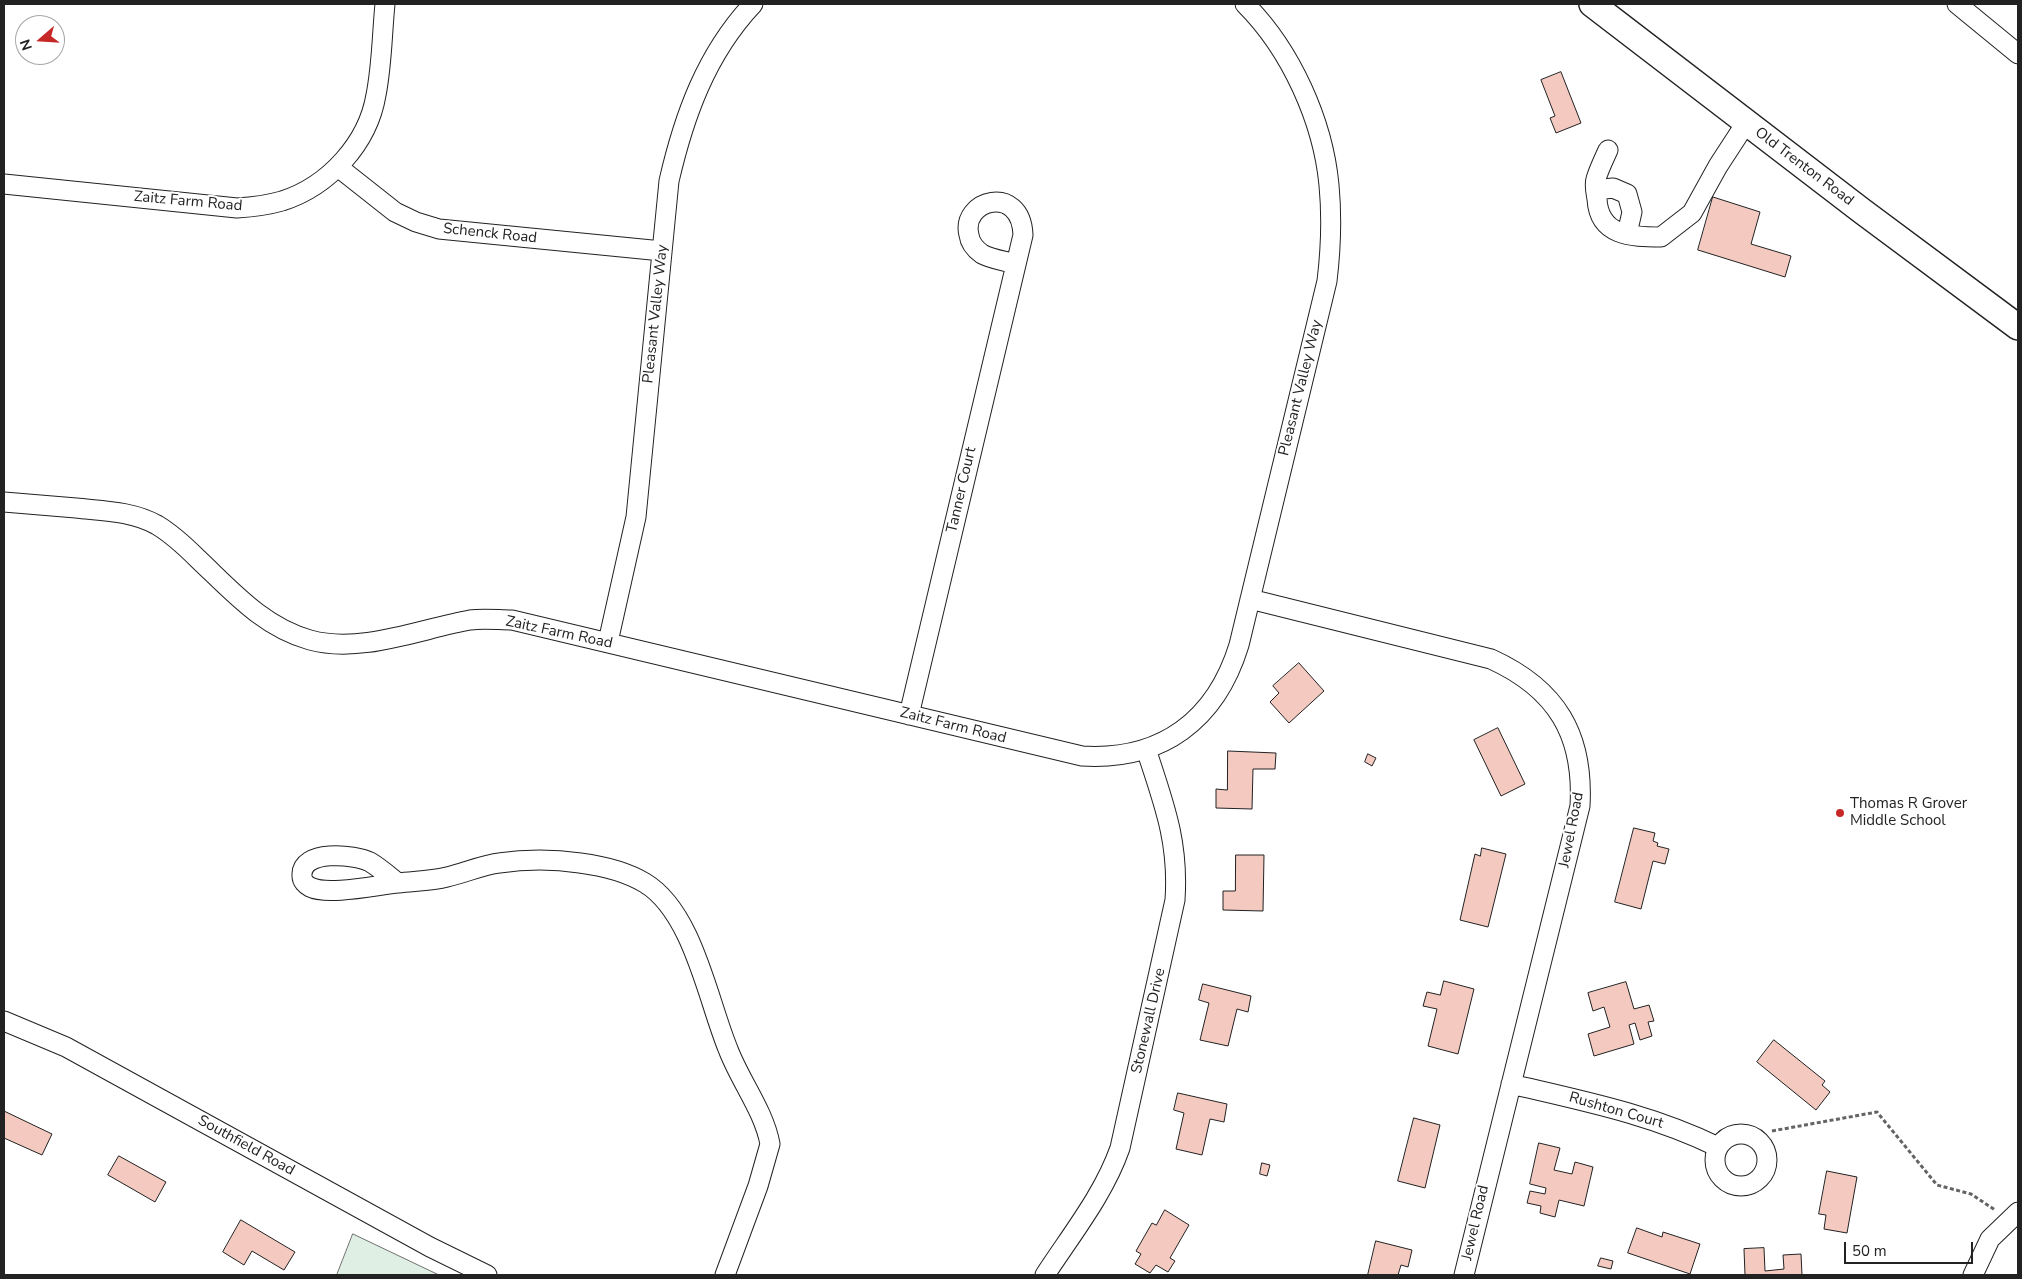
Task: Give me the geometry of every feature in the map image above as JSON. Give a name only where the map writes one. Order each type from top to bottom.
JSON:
[{"type":"main road","name":"Old Trenton Road","points":[[1592,4],[1862,211],[2018,327]]},
{"type":"street","name":"Zaitz Farm Road","points":[[4,184],[237,208],[259,206],[290,198],[303,192],[324,179],[338,166],[353,150],[365,128],[377,94],[385,4]]},
{"type":"street","name":"Pleasant Valley Way","points":[[608,642],[636,517],[669,181],[678,139],[690,104],[709,66],[728,35],[753,4]]},
{"type":"street","name":"Pleasant Valley Way","points":[[1146,749],[1169,739],[1190,725],[1208,707],[1223,687],[1232,667],[1327,281],[1331,246],[1331,218],[1329,183],[1321,143],[1310,110],[1294,74],[1274,39],[1245,4]]},
{"type":"street","points":[[1957,4],[2018,54]]},
{"type":"street","points":[[1608,150],[1595,181],[1597,205],[1603,223],[1616,231],[1638,237],[1661,238],[1692,212],[1746,122]]},
{"type":"street","name":"Schenck Road","points":[[338,166],[395,212],[416,222],[439,229],[662,251]]},
{"type":"street","points":[[1596,190],[1613,188],[1627,194],[1632,212],[1628,234]]},
{"type":"street","name":"Tanner Court","points":[[909,715],[1015,264]]},
{"type":"street","name":"Zaitz Farm Road","points":[[4,502],[114,511],[156,524],[175,537],[247,605],[267,621],[287,632],[311,640],[336,644],[361,644],[473,620],[512,620],[1082,756],[1122,756],[1146,749]]},
{"type":"street","name":"Jewel Road","points":[[1250,599],[1491,659],[1512,669],[1534,684],[1550,700],[1564,720],[1574,741],[1581,783],[1580,806],[1464,1275]]},
{"type":"street","name":"Stonewall Drive","points":[[1045,1275],[1088,1210],[1116,1162],[1175,900],[1177,874],[1175,850],[1170,824],[1146,749]]},
{"type":"street","points":[[398,882],[426,882],[496,863],[527,860],[578,863],[617,870],[647,884],[663,899],[680,921],[697,958],[728,1050],[758,1111],[770,1144],[758,1186],[724,1275]]},
{"type":"street","name":"Southfield Road","points":[[4,1021],[66,1047],[480,1274]]},
{"type":"street","name":"Rushton Court","points":[[1511,1084],[1634,1113],[1697,1136],[1718,1147]]},
{"type":"street","points":[[1973,1275],[1990,1239],[2014,1216]]},
{"type":"path","points":[[1772,1132],[1877,1112],[1937,1185],[1971,1194],[2014,1216]]},
{"type":"green space","points":[[353,1234],[439,1275],[337,1275]]},
{"type":"building","points":[[1561,72],[1581,123],[1556,133],[1550,118],[1555,116],[1541,80]]},
{"type":"building","points":[[1713,197],[1760,212],[1751,244],[1791,256],[1785,277],[1698,250]]},
{"type":"building","points":[[1299,663],[1324,691],[1289,723],[1270,702],[1279,693],[1273,686]]},
{"type":"building","points":[[1498,728],[1525,784],[1501,796],[1474,740]]},
{"type":"building","points":[[1228,751],[1276,753],[1275,769],[1253,769],[1252,809],[1216,808],[1216,789],[1227,790]]},
{"type":"building","points":[[1368,754],[1376,758],[1372,766],[1365,762]]},
{"type":"building","points":[[1634,828],[1655,833],[1653,841],[1658,843],[1657,846],[1669,849],[1665,864],[1653,861],[1641,909],[1615,902]]},
{"type":"building","points":[[1482,848],[1506,854],[1488,927],[1460,920],[1475,854],[1480,856]]},
{"type":"building","points":[[1236,855],[1264,855],[1263,911],[1223,910],[1223,891],[1235,891]]},
{"type":"building","points":[[1444,981],[1474,989],[1458,1054],[1428,1046],[1437,1009],[1423,1006],[1427,992],[1440,995]]},
{"type":"building","points":[[1626,982],[1634,1009],[1649,1005],[1654,1021],[1648,1022],[1652,1036],[1640,1040],[1635,1023],[1629,1025],[1634,1044],[1594,1056],[1588,1034],[1610,1027],[1604,1007],[1593,1011],[1588,993]]},
{"type":"building","points":[[1203,984],[1251,996],[1248,1012],[1237,1009],[1228,1046],[1200,1040],[1209,1003],[1199,1000]]},
{"type":"building","points":[[1774,1040],[1825,1081],[1822,1085],[1830,1092],[1816,1110],[1757,1062]]},
{"type":"building","points":[[1178,1093],[1227,1104],[1224,1122],[1210,1119],[1202,1155],[1176,1149],[1184,1113],[1174,1110]]},
{"type":"building","points":[[4,1111],[52,1134],[42,1155],[4,1138]]},
{"type":"building","points":[[1414,1118],[1440,1125],[1425,1188],[1398,1181]]},
{"type":"building","points":[[1539,1143],[1560,1148],[1554,1170],[1572,1174],[1575,1162],[1593,1167],[1584,1206],[1559,1200],[1555,1217],[1540,1213],[1541,1206],[1527,1203],[1530,1191],[1545,1194],[1546,1188],[1530,1184]]},
{"type":"building","points":[[119,1156],[166,1182],[155,1202],[108,1175]]},
{"type":"building","points":[[1262,1163],[1270,1165],[1267,1176],[1260,1174]]},
{"type":"building","points":[[1827,1171],[1857,1177],[1847,1233],[1824,1229],[1826,1215],[1819,1214]]},
{"type":"building","points":[[1165,1210],[1189,1225],[1170,1258],[1175,1261],[1168,1272],[1156,1265],[1150,1273],[1135,1264],[1141,1254],[1136,1251],[1152,1223],[1156,1225]]},
{"type":"building","points":[[241,1220],[295,1252],[284,1270],[252,1251],[244,1265],[223,1252]]},
{"type":"building","points":[[1637,1228],[1662,1237],[1663,1232],[1700,1244],[1690,1274],[1628,1253]]},
{"type":"building","points":[[1376,1241],[1412,1250],[1408,1267],[1401,1265],[1398,1275],[1368,1275]]},
{"type":"building","points":[[1764,1248],[1765,1271],[1784,1269],[1783,1255],[1801,1254],[1802,1275],[1745,1275],[1744,1249]]},
{"type":"building","points":[[1601,1258],[1613,1261],[1611,1269],[1598,1266]]},
{"type":"place","name":"Thomas R Grover Middle School","points":[[1840,813]]}]
